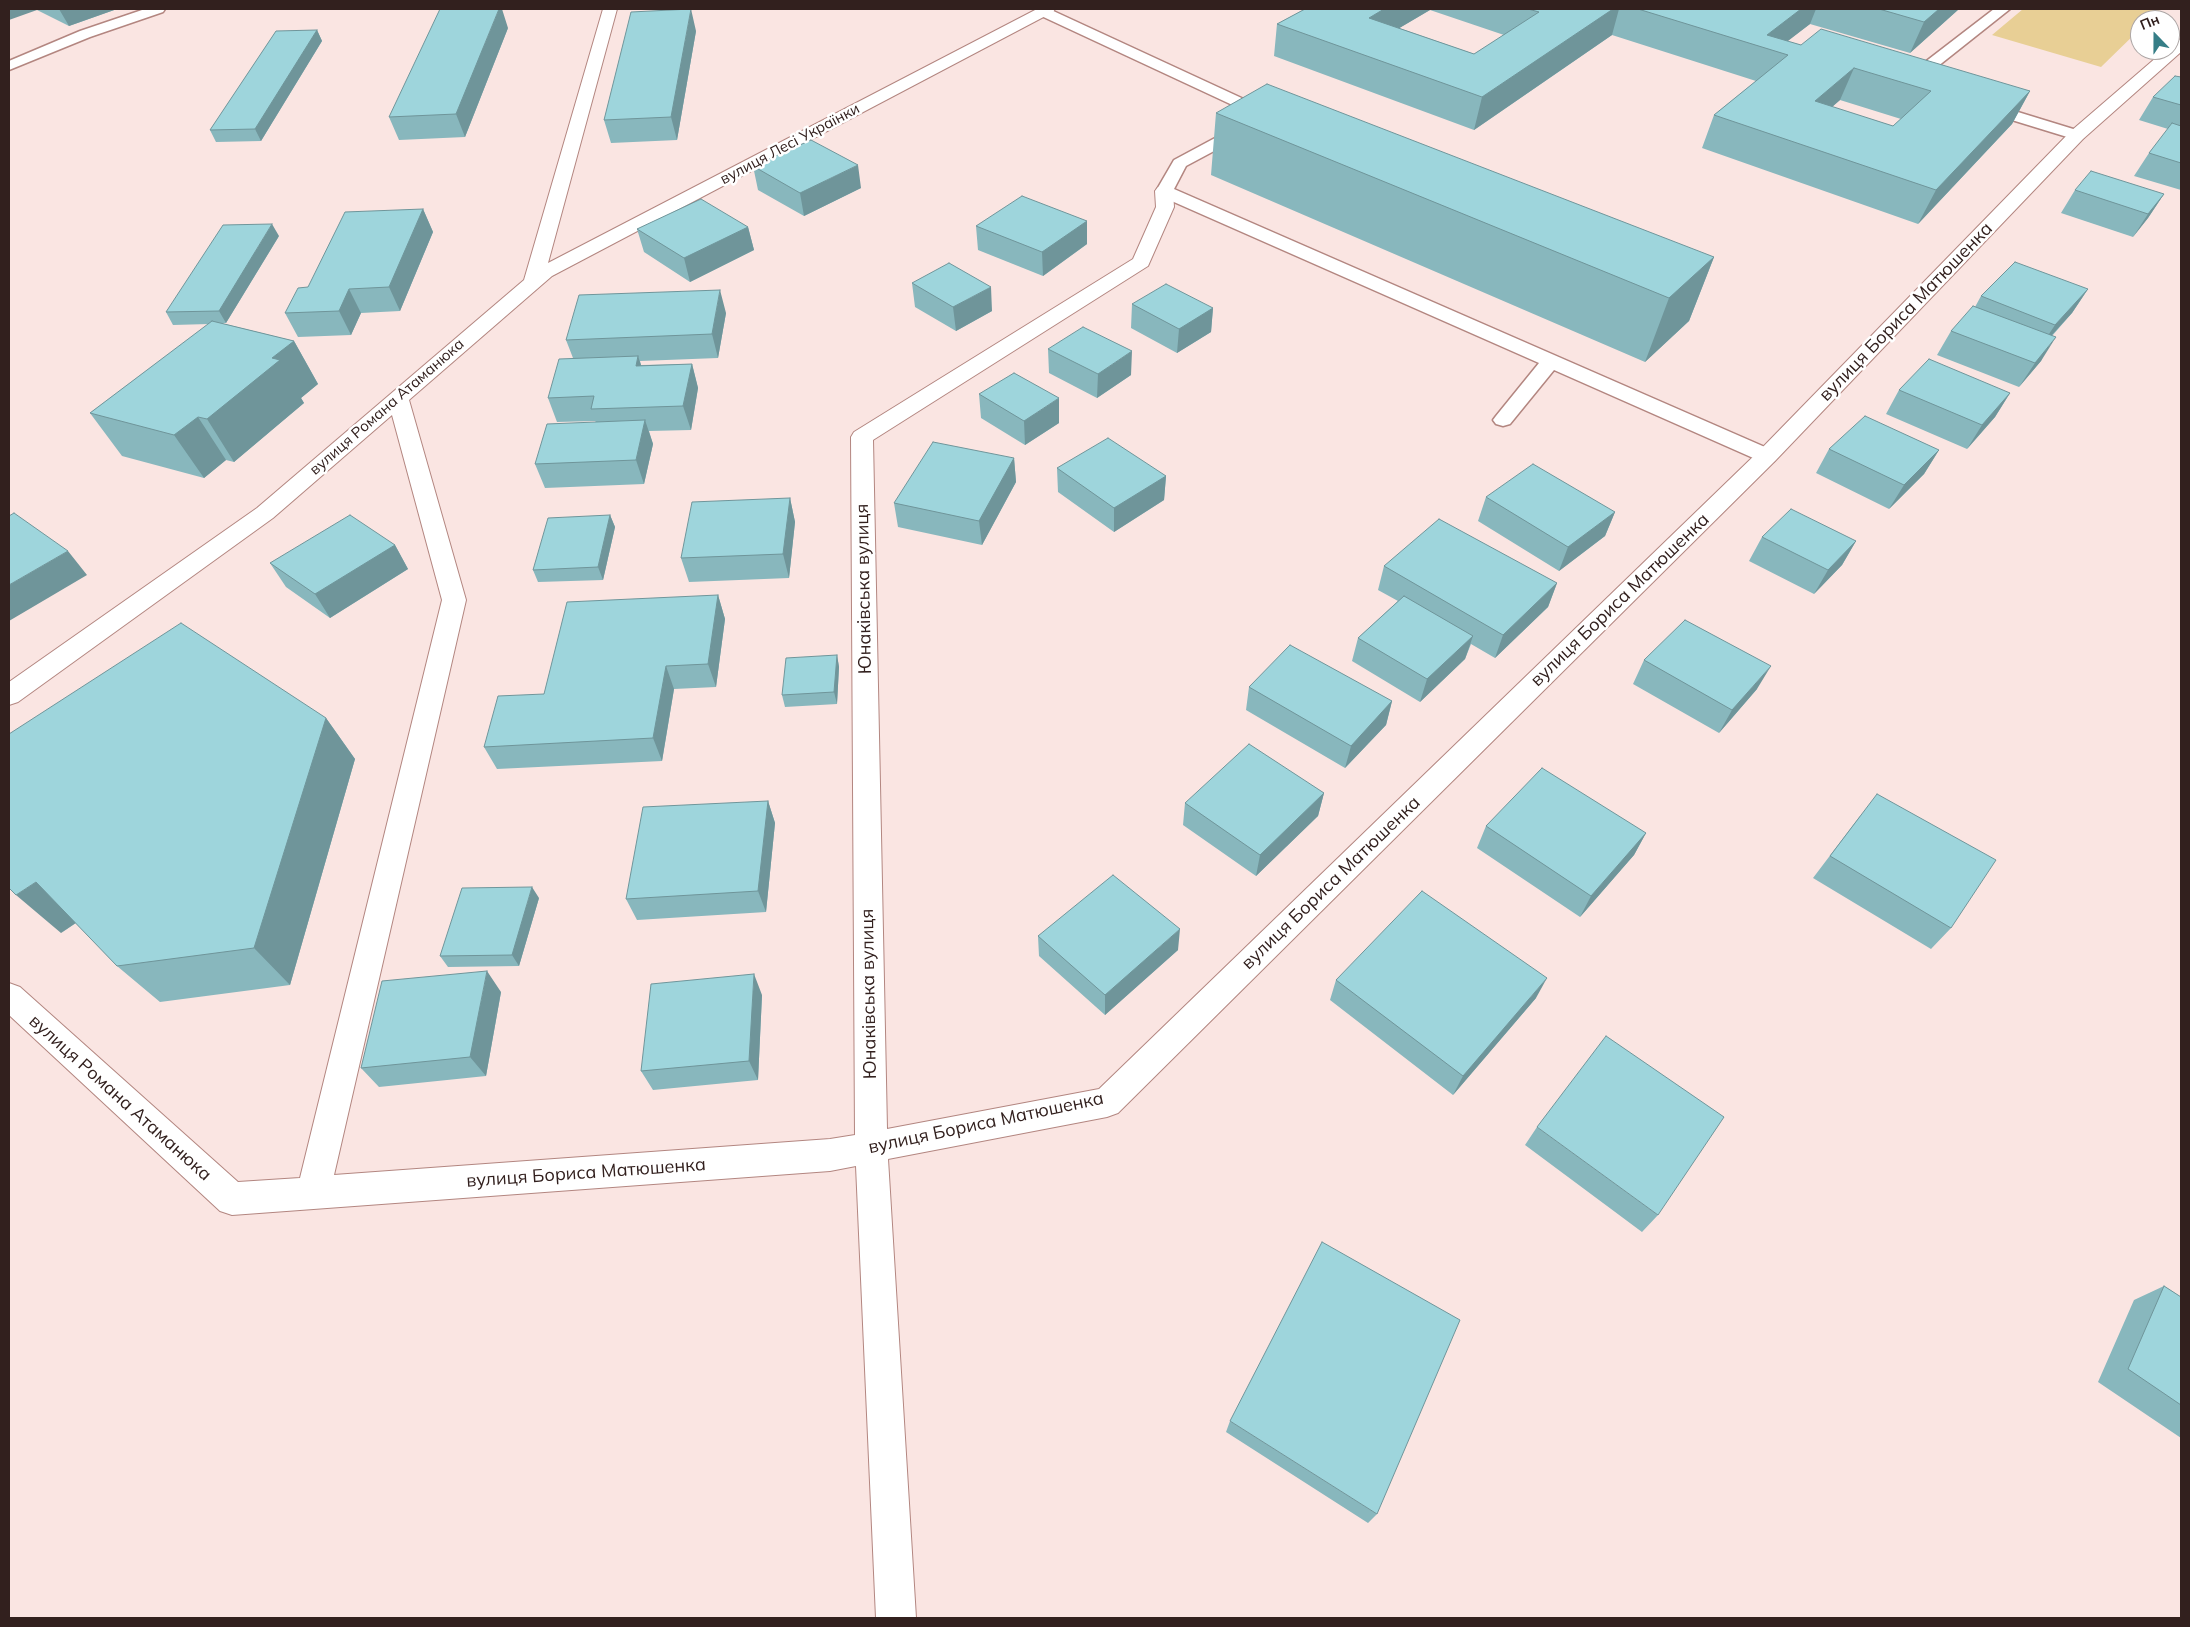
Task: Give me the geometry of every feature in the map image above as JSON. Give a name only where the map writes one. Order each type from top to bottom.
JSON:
[{"type":"street","points":[[533,282],[610,9]]},
{"type":"street","name":"вулиця Лесі Українки","points":[[533,282],[545,272],[1045,10]]},
{"type":"street","name":"вулиця Бориса Матюшенка","points":[[232,1199],[830,1155],[1107,1102],[1767,456],[2077,135],[2181,44]]},
{"type":"street","name":"Юнаківська вулиця","points":[[871,1146],[862,436],[1141,262],[1165,207],[1164,191]]},
{"type":"street","name":"вулиця Романа Атаманюка","points":[[9,695],[265,513],[533,282]]},
{"type":"street","points":[[313,1193],[454,600],[398,398]]},
{"type":"street","name":"вулиця Романа Атаманюка","points":[[9,996],[232,1199]]},
{"type":"street","points":[[871,1146],[896,1618]]},
{"type":"lane","points":[[9,66],[85,34],[158,9]]},
{"type":"lane","points":[[1927,88],[1908,82],[2003,9]]},
{"type":"lane","points":[[1045,10],[1268,116],[1180,163],[1164,191],[1767,456]]},
{"type":"lane","points":[[1964,100],[2077,135]]},
{"type":"lane","points":[[1503,420],[1551,361]]},
{"type":"shaded area","points":[[2023,9],[2161,9],[2130,10],[2130,39],[2101,67],[1992,35]]},
{"type":"building","points":[[440,9],[499,9],[456,114],[389,117]]},
{"type":"building","points":[[691,9],[671,117],[604,120],[631,12]]},
{"type":"building","points":[[1305,9],[1384,9],[1369,18],[1474,54],[1539,12],[1528,9],[1613,9],[1482,97],[1277,24]]},
{"type":"building","points":[[1638,9],[1801,9],[1767,35],[1801,45],[1821,29],[2030,91],[1936,190],[1714,115],[1788,55]],"holes":[[[1854,68],[1931,91],[1893,126],[1815,101]]]},
{"type":"building","points":[[1879,9],[1939,9],[1924,22]]},
{"type":"building","points":[[317,30],[255,129],[210,130],[276,31]]},
{"type":"building","points":[[2175,76],[2181,77],[2181,105],[2153,97]]},
{"type":"building","points":[[1267,84],[1714,257],[1669,298],[1216,113]]},
{"type":"building","points":[[2172,123],[2181,126],[2181,163],[2149,153]]},
{"type":"building","points":[[811,140],[858,165],[800,193],[753,166]]},
{"type":"building","points":[[2091,171],[2164,194],[2148,214],[2075,190]]},
{"type":"building","points":[[1022,196],[1087,221],[1042,252],[976,226]]},
{"type":"building","points":[[701,199],[748,227],[684,258],[637,229]]},
{"type":"building","points":[[423,209],[389,287],[349,289],[339,311],[285,313],[298,288],[308,287],[345,212]]},
{"type":"building","points":[[272,224],[219,311],[166,312],[223,225]]},
{"type":"building","points":[[2015,262],[2088,289],[2055,325],[1981,296]]},
{"type":"building","points":[[949,263],[991,287],[953,307],[912,283]]},
{"type":"building","points":[[1166,284],[1213,308],[1179,329],[1132,304]]},
{"type":"building","points":[[720,290],[712,334],[566,340],[579,295]]},
{"type":"building","points":[[1973,306],[2056,337],[2035,363],[1951,331]]},
{"type":"building","points":[[212,321],[294,341],[272,358],[280,360],[207,419],[198,417],[174,435],[90,413]]},
{"type":"building","points":[[1083,327],[1132,351],[1098,374],[1048,349]]},
{"type":"building","points":[[638,356],[636,366],[692,364],[683,406],[591,409],[594,396],[548,398],[559,359]]},
{"type":"building","points":[[1929,359],[2010,393],[1982,425],[1899,390]]},
{"type":"building","points":[[1014,373],[1059,398],[1024,421],[979,394]]},
{"type":"building","points":[[1865,416],[1939,450],[1904,485],[1829,449]]},
{"type":"building","points":[[645,420],[636,460],[535,464],[547,424]]},
{"type":"building","points":[[1108,438],[1166,476],[1114,508],[1057,468]]},
{"type":"building","points":[[933,442],[1014,458],[979,521],[894,503]]},
{"type":"building","points":[[1533,464],[1615,512],[1568,547],[1486,497]]},
{"type":"building","points":[[790,498],[783,554],[681,558],[692,502]]},
{"type":"building","points":[[1791,509],[1856,541],[1828,570],[1762,537]]},
{"type":"building","points":[[14,513],[68,551],[9,585],[9,516]]},
{"type":"building","points":[[350,515],[395,545],[315,594],[270,563]]},
{"type":"building","points":[[610,515],[598,567],[533,570],[548,518]]},
{"type":"building","points":[[1439,519],[1557,583],[1503,635],[1384,566]]},
{"type":"building","points":[[718,595],[708,664],[666,666],[653,738],[484,747],[498,696],[544,694],[567,602]]},
{"type":"building","points":[[1404,596],[1473,636],[1427,679],[1358,638]]},
{"type":"building","points":[[1685,620],[1771,666],[1732,710],[1644,660]]},
{"type":"building","points":[[181,623],[326,718],[254,948],[117,966],[36,882],[16,895],[9,888],[9,734]]},
{"type":"building","points":[[1290,645],[1392,701],[1351,746],[1249,687]]},
{"type":"building","points":[[837,655],[834,692],[782,695],[786,658]]},
{"type":"building","points":[[1249,744],[1324,793],[1260,855],[1185,803]]},
{"type":"building","points":[[1542,768],[1646,833],[1591,896],[1486,826]]},
{"type":"building","points":[[1877,794],[1996,860],[1951,928],[1830,856]]},
{"type":"building","points":[[768,801],[758,891],[626,899],[643,807]]},
{"type":"building","points":[[1113,875],[1180,929],[1105,995],[1038,936]]},
{"type":"building","points":[[532,887],[512,955],[440,956],[462,888]]},
{"type":"building","points":[[1422,891],[1547,978],[1463,1076],[1336,980]]},
{"type":"building","points":[[487,971],[470,1057],[361,1068],[382,981]]},
{"type":"building","points":[[754,974],[749,1061],[641,1071],[651,984]]},
{"type":"building","points":[[1606,1036],[1724,1117],[1658,1215],[1537,1127]]},
{"type":"building","points":[[1322,1242],[1460,1320],[1377,1514],[1230,1421]]},
{"type":"building","points":[[2164,1286],[2181,1297],[2181,1405],[2128,1369]]}]
